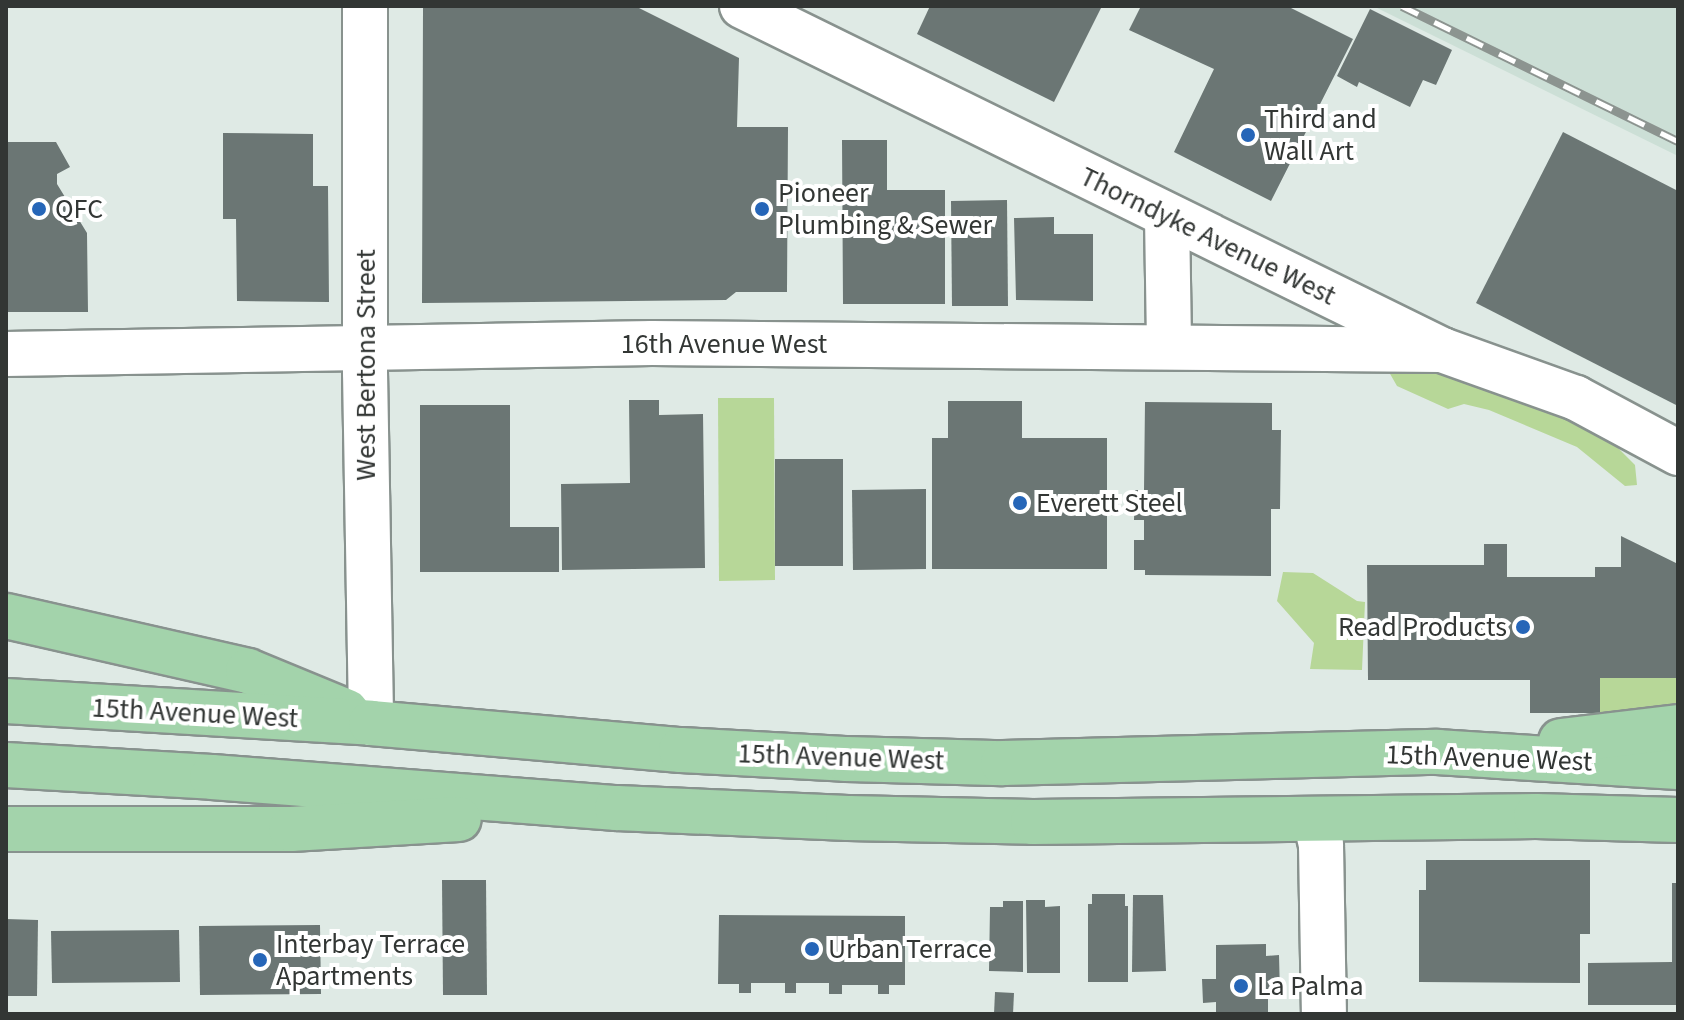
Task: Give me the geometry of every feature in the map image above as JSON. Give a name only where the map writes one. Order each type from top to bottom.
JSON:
[{"type":"main road","points":[[6,616],[248,671],[371,723]]},
{"type":"main road","name":"15th Avenue West","points":[[6,701],[371,723],[681,750],[845,759],[1003,763],[1483,753],[1678,767]]},
{"type":"main road","points":[[1483,753],[1678,727]]},
{"type":"main road","name":"15th Avenue West","points":[[6,765],[617,808],[1017,822],[1678,820]]},
{"type":"main road","points":[[6,829],[291,829],[617,808]]},
{"type":"main road","points":[[1608,819],[1678,826]]},
{"type":"street","name":"West Bertona Street","points":[[365,6],[365,348],[371,723]]},
{"type":"street","name":"Thorndyke Avenue West","points":[[742,6],[1442,350],[1576,398],[1678,453]]},
{"type":"street","points":[[1167,216],[1169,346]]},
{"type":"street","name":"16th Avenue West","points":[[6,354],[652,343],[1442,350]]},
{"type":"street","points":[[1315,819],[1321,845],[1324,1014]]},
{"type":"shaded area","points":[[1373,6],[1678,6],[1678,156]]},
{"type":"green space","points":[[1399,361],[1438,362],[1603,433],[1635,465],[1637,485],[1625,486],[1577,447],[1489,410],[1464,404],[1448,409],[1397,386],[1389,372]]},
{"type":"green space","points":[[718,398],[774,398],[775,580],[719,581]]},
{"type":"green space","points":[[1283,572],[1313,573],[1357,601],[1365,602],[1362,670],[1310,669],[1314,643],[1277,601]]},
{"type":"green space","points":[[1600,678],[1678,678],[1678,703],[1600,713]]},
{"type":"building","points":[[423,6],[635,6],[739,58],[737,127],[788,127],[787,292],[736,292],[726,300],[422,303]]},
{"type":"building","points":[[930,6],[1102,6],[1054,102],[917,34]]},
{"type":"building","points":[[1141,6],[1287,6],[1353,39],[1271,201],[1174,152],[1214,69],[1129,30]]},
{"type":"building","points":[[1370,9],[1452,50],[1436,85],[1423,80],[1410,107],[1359,82],[1357,87],[1337,76]]},
{"type":"building","points":[[1563,132],[1678,191],[1678,406],[1476,303]]},
{"type":"building","points":[[223,133],[313,134],[313,186],[328,186],[329,302],[237,301],[236,219],[223,219]]},
{"type":"building","points":[[842,140],[887,140],[887,190],[945,190],[945,304],[843,304]]},
{"type":"building","name":"QFC","points":[[6,142],[56,142],[70,167],[57,174],[57,184],[87,233],[88,312],[6,312]]},
{"type":"building","points":[[1007,200],[1008,306],[952,306],[951,201]]},
{"type":"building","points":[[1054,217],[1054,234],[1093,234],[1093,301],[1016,300],[1014,218]]},
{"type":"building","points":[[629,400],[659,400],[659,415],[703,414],[705,568],[562,570],[561,484],[630,483]]},
{"type":"building","name":"Everett Steel","points":[[948,401],[1022,401],[1022,438],[1107,438],[1107,569],[932,569],[932,438],[948,438]]},
{"type":"building","points":[[1145,402],[1272,403],[1272,430],[1281,430],[1280,509],[1271,509],[1271,576],[1145,575],[1145,570],[1134,570],[1134,540],[1144,540],[1144,520],[1134,520],[1135,490],[1144,490]]},
{"type":"building","points":[[420,405],[510,405],[510,527],[559,527],[559,572],[420,572]]},
{"type":"building","points":[[775,459],[843,459],[843,566],[775,566]]},
{"type":"building","points":[[926,489],[926,569],[853,570],[852,490]]},
{"type":"building","name":"Read Products","points":[[1621,536],[1678,564],[1678,678],[1600,678],[1600,713],[1530,713],[1530,680],[1368,680],[1367,565],[1484,565],[1484,544],[1507,544],[1507,577],[1595,577],[1595,567],[1621,567]]},
{"type":"building","points":[[1426,860],[1590,860],[1590,934],[1580,934],[1580,983],[1419,982],[1419,890],[1426,890]]},
{"type":"building","points":[[442,880],[486,880],[487,995],[443,995]]},
{"type":"building","points":[[1672,883],[1678,883],[1678,1005],[1588,1005],[1588,963],[1672,962]]},
{"type":"building","points":[[1092,894],[1125,894],[1125,906],[1128,906],[1128,982],[1088,982],[1088,904],[1092,904]]},
{"type":"building","points":[[1133,895],[1163,895],[1166,971],[1132,972]]},
{"type":"building","points":[[1026,900],[1045,900],[1045,907],[1060,906],[1060,973],[1027,973]]},
{"type":"building","points":[[1003,901],[1023,901],[1023,972],[989,971],[990,907],[1003,907]]},
{"type":"building","name":"Urban Terrace","points":[[719,915],[905,916],[905,985],[889,985],[889,994],[878,994],[878,985],[842,985],[842,994],[829,994],[829,983],[796,983],[796,993],[785,993],[785,983],[751,983],[751,993],[739,993],[739,984],[718,984]]},
{"type":"building","points":[[6,919],[38,920],[37,996],[6,996]]},
{"type":"building","name":"Interbay Terrace Apartments","points":[[320,925],[321,994],[200,995],[199,926]]},
{"type":"building","points":[[179,930],[180,982],[52,983],[51,931]]},
{"type":"building","name":"La Palma","points":[[1266,944],[1266,956],[1279,955],[1280,994],[1268,994],[1268,1014],[1216,1014],[1216,1002],[1203,1003],[1202,979],[1216,979],[1216,945]]},
{"type":"building","points":[[995,992],[1014,993],[1013,1014],[994,1014]]},
{"type":"railway","points":[[1402,6],[1678,141]]},
{"type":"place","name":"Third and Wall Art","points":[[1248,135]]},
{"type":"place","name":"QFC","points":[[39,209]]},
{"type":"place","name":"Pioneer Plumbing & Sewer","points":[[762,209]]},
{"type":"place","name":"Everett Steel","points":[[1020,503]]},
{"type":"place","name":"Read Products","points":[[1523,627]]},
{"type":"place","name":"Urban Terrace","points":[[812,949]]},
{"type":"place","name":"Interbay Terrace Apartments","points":[[260,960]]},
{"type":"place","name":"La Palma","points":[[1241,986]]}]
